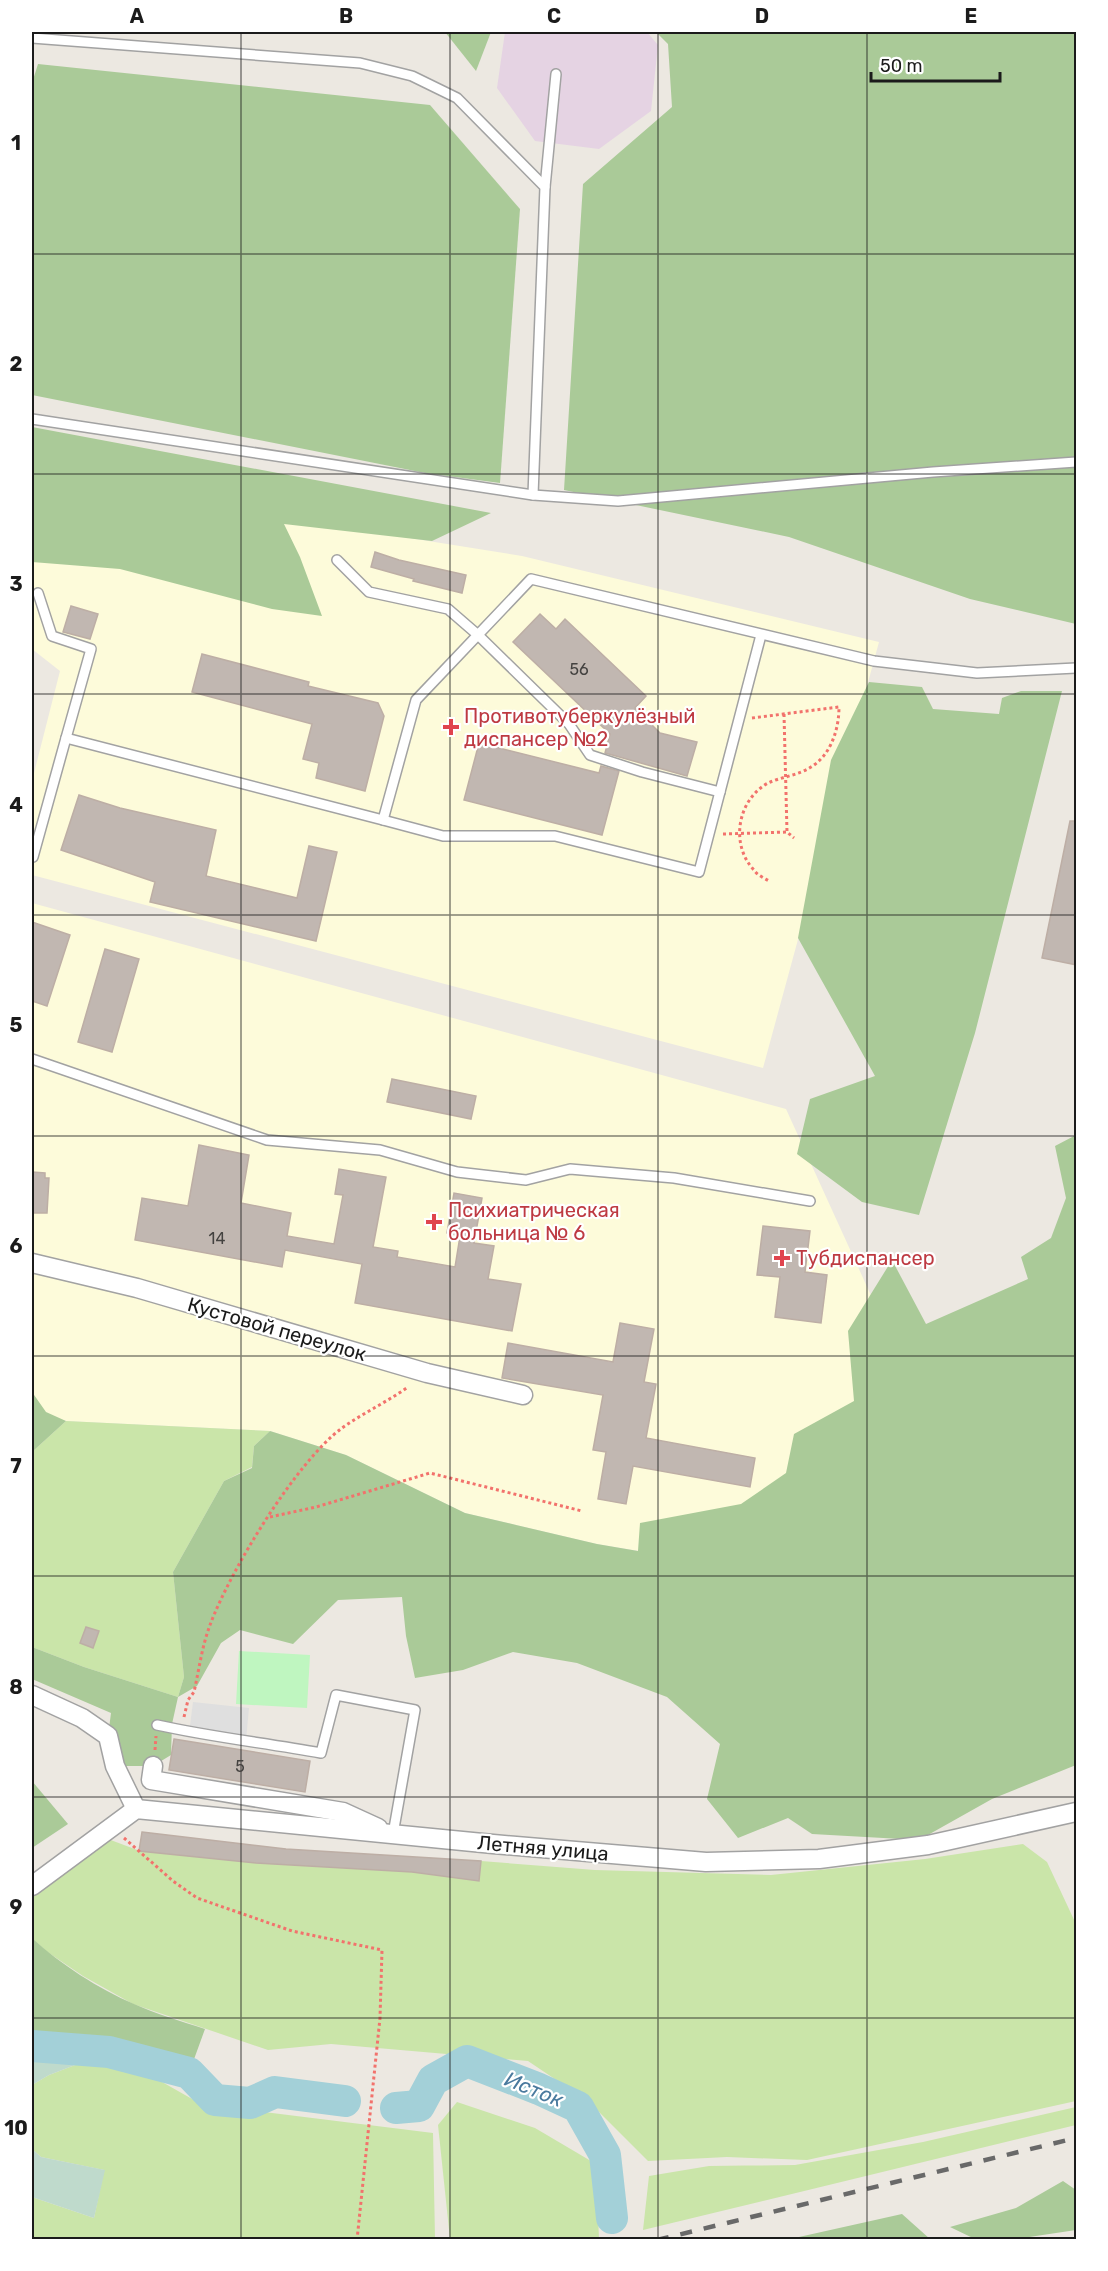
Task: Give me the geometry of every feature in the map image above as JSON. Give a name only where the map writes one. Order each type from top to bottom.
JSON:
[{"type":"street","name":"Кустовой переулок","points":[[32,1263],[137,1288],[427,1373],[523,1395]]},
{"type":"street","points":[[32,1695],[82,1718],[108,1736],[115,1766],[135,1809],[32,1886]]},
{"type":"street","points":[[153,1766],[151,1780],[343,1812],[393,1834]]},
{"type":"street","name":"Летняя улица","points":[[135,1809],[706,1862],[819,1859],[928,1845],[1077,1812]]},
{"type":"lane","points":[[32,38],[360,63],[412,76],[457,98],[545,187]]},
{"type":"lane","points":[[533,495],[545,187],[556,74]]},
{"type":"lane","points":[[32,418],[533,495],[618,501],[933,472],[1077,462]]},
{"type":"lane","points":[[337,560],[369,592],[448,609],[478,635],[569,724],[590,755],[642,772],[720,792]]},
{"type":"lane","points":[[383,820],[416,700],[531,579],[874,661],[977,673],[1077,668]]},
{"type":"lane","points":[[33,857],[91,649],[52,636],[38,593]]},
{"type":"lane","points":[[66,738],[443,836],[555,836],[699,872],[761,634]]},
{"type":"lane","points":[[32,1059],[267,1140],[380,1150],[457,1172],[526,1180],[570,1169],[674,1178],[810,1201]]},
{"type":"lane","points":[[157,1725],[321,1753],[336,1695],[415,1710],[393,1834]]},
{"type":"path","points":[[739,720],[838,707],[836,731],[828,750],[811,767],[767,784],[751,799],[741,819],[739,834],[745,858],[754,872],[769,881]]},
{"type":"path","points":[[784,714],[787,832]]},
{"type":"path","points":[[708,835],[787,832],[794,838]]},
{"type":"path","points":[[181,1730],[188,1700],[194,1692],[210,1625],[235,1572],[268,1517],[307,1462],[342,1428],[390,1401],[427,1373]]},
{"type":"path","points":[[268,1517],[316,1507],[430,1473],[582,1511]]},
{"type":"path","points":[[153,1766],[157,1725]]},
{"type":"path","points":[[111,1827],[173,1881],[197,1898],[292,1931],[382,1950],[380,2019],[357,2240]]},
{"type":"shaded area","points":[[505,32],[647,32],[658,45],[651,111],[599,149],[535,141],[497,88]]},
{"type":"shaded area","name":"Противотуберкулёзный диспансер №2","points":[[32,478],[522,556],[879,642],[763,1068],[32,875],[32,781],[60,671],[32,649]]},
{"type":"shaded area","name":"Психиатрическая больница № 6","points":[[32,903],[786,1109],[889,1335],[810,1633],[639,1551],[597,1544],[465,1513],[346,1455],[270,1431],[66,1421],[32,1411]]},
{"type":"shaded area","points":[[193,1702],[249,1708],[246,1740],[189,1733]]},
{"type":"green space","points":[[445,32],[491,32],[476,71]]},
{"type":"green space","points":[[656,32],[1076,32],[1076,624],[970,599],[789,537],[564,490],[583,184],[672,107],[668,44]]},
{"type":"green space","points":[[38,64],[430,105],[520,209],[500,483],[425,473],[32,395],[32,83]]},
{"type":"green space","points":[[32,427],[491,513],[432,541],[284,524],[300,557],[322,616],[272,609],[120,569],[32,562]]},
{"type":"green space","points":[[869,682],[922,687],[933,709],[999,714],[1002,698],[1021,691],[1062,691],[975,1033],[919,1215],[862,1202],[797,1154],[810,1099],[875,1076],[798,938],[831,760]]},
{"type":"green space","points":[[1076,1135],[1076,1765],[992,1799],[919,1840],[812,1834],[788,1818],[738,1838],[707,1799],[720,1744],[667,1697],[577,1663],[513,1652],[463,1670],[415,1678],[406,1636],[402,1597],[338,1600],[293,1644],[240,1630],[221,1643],[197,1686],[178,1697],[184,1677],[173,1572],[224,1481],[252,1468],[254,1446],[270,1431],[346,1455],[465,1513],[597,1544],[638,1551],[640,1523],[741,1504],[786,1473],[794,1434],[854,1401],[848,1331],[892,1260],[926,1324],[1028,1279],[1021,1257],[1051,1238],[1066,1198],[1055,1146]]},
{"type":"green space","points":[[32,1392],[46,1412],[66,1421],[32,1452]]},
{"type":"green space","points":[[66,1421],[270,1431],[254,1446],[252,1467],[224,1481],[173,1572],[184,1677],[178,1697],[84,1667],[32,1647],[32,1452]]},
{"type":"green space","points":[[32,1647],[84,1667],[178,1697],[172,1724],[171,1755],[153,1766],[115,1766],[108,1736],[111,1713],[32,1679]]},
{"type":"green space","points":[[239,1651],[310,1655],[307,1708],[236,1704]]},
{"type":"green space","points":[[32,1781],[68,1824],[32,1848]]},
{"type":"green space","points":[[108,1839],[140,1851],[256,1863],[412,1872],[479,1881],[481,1861],[595,1870],[771,1875],[925,1859],[1023,1844],[1047,1862],[1076,1924],[1076,2101],[807,2160],[727,2157],[648,2161],[589,2102],[528,2061],[331,2044],[268,2050],[133,2004],[83,1976],[46,1951],[32,1938],[32,1897]]},
{"type":"green space","points":[[32,1938],[67,1966],[107,1991],[151,2011],[205,2029],[189,2073],[109,2052],[32,2046]]},
{"type":"green space","points":[[32,2046],[109,2052],[49,2075],[32,2085]]},
{"type":"green space","points":[[109,2052],[201,2104],[433,2133],[435,2239],[32,2240],[32,2197],[94,2218],[104,2170],[41,2157],[32,2149],[32,2085],[49,2075]]},
{"type":"green space","points":[[457,2102],[535,2128],[596,2164],[599,2239],[450,2239],[438,2125]]},
{"type":"green space","points":[[1076,2107],[1076,2125],[643,2230],[649,2176],[709,2166],[795,2165],[923,2142]]},
{"type":"green space","points":[[32,2149],[41,2157],[105,2170],[94,2218],[32,2197]]},
{"type":"green space","points":[[1063,2181],[1076,2190],[1076,2230],[1016,2239],[977,2240],[950,2227],[1016,2208]]},
{"type":"green space","points":[[902,2214],[930,2239],[790,2239]]},
{"type":"building","points":[[375,552],[399,560],[466,575],[462,593],[413,581],[414,579],[371,567]]},
{"type":"building","points":[[71,606],[98,614],[90,639],[63,632]]},
{"type":"building","points":[[540,614],[556,629],[565,619],[646,696],[635,708],[660,733],[697,742],[687,776],[605,753],[610,734],[513,642]]},
{"type":"building","points":[[202,654],[309,682],[308,686],[378,703],[384,716],[365,791],[316,778],[319,763],[303,759],[312,724],[192,692]]},
{"type":"building","points":[[479,743],[599,773],[601,766],[619,771],[602,835],[464,800]]},
{"type":"building","points":[[79,795],[120,808],[216,830],[206,876],[297,898],[309,846],[337,852],[316,941],[150,902],[155,882],[61,850]]},
{"type":"building","points":[[1070,821],[1077,821],[1077,965],[1042,958]]},
{"type":"building","points":[[32,922],[70,935],[47,1006],[32,1001]]},
{"type":"building","points":[[105,949],[139,959],[112,1052],[78,1042]]},
{"type":"building","points":[[392,1079],[476,1096],[471,1119],[387,1102]]},
{"type":"building","points":[[199,1145],[249,1155],[241,1203],[291,1213],[287,1236],[334,1244],[343,1195],[335,1194],[339,1169],[386,1177],[373,1247],[398,1251],[397,1257],[455,1267],[460,1236],[447,1233],[454,1193],[482,1198],[474,1243],[494,1246],[488,1279],[521,1284],[512,1331],[355,1303],[362,1264],[285,1250],[282,1267],[135,1240],[142,1198],[188,1206]]},
{"type":"building","points":[[32,1172],[45,1173],[45,1178],[49,1178],[47,1213],[32,1213]]},
{"type":"building","points":[[763,1226],[810,1231],[805,1272],[827,1275],[821,1323],[775,1317],[780,1277],[757,1275]]},
{"type":"building","points":[[620,1323],[654,1329],[644,1382],[656,1384],[646,1438],[755,1458],[750,1487],[633,1466],[626,1504],[598,1499],[606,1452],[593,1450],[603,1395],[502,1378],[508,1343],[613,1362]]},
{"type":"building","points":[[86,1627],[99,1631],[93,1648],[80,1643]]},
{"type":"building","points":[[174,1739],[310,1761],[305,1792],[169,1770]]},
{"type":"building","points":[[142,1832],[286,1849],[481,1861],[479,1881],[412,1872],[256,1863],[139,1851]]},
{"type":"waterway","name":"Исток","points":[[32,2046],[109,2052],[189,2073],[215,2100],[250,2103],[275,2092],[345,2101]]},
{"type":"waterway","name":"Исток","points":[[396,2108],[419,2106],[433,2080],[467,2061],[578,2107],[605,2155],[612,2218]]},
{"type":"railway","points":[[657,2240],[1076,2138]]},
{"type":"place","name":"Противотуберкулёзный диспансер №2","points":[[451,727]]},
{"type":"place","name":"Психиатрическая больница № 6","points":[[434,1222]]},
{"type":"place","name":"Тубдиспансер","points":[[782,1258]]}]
